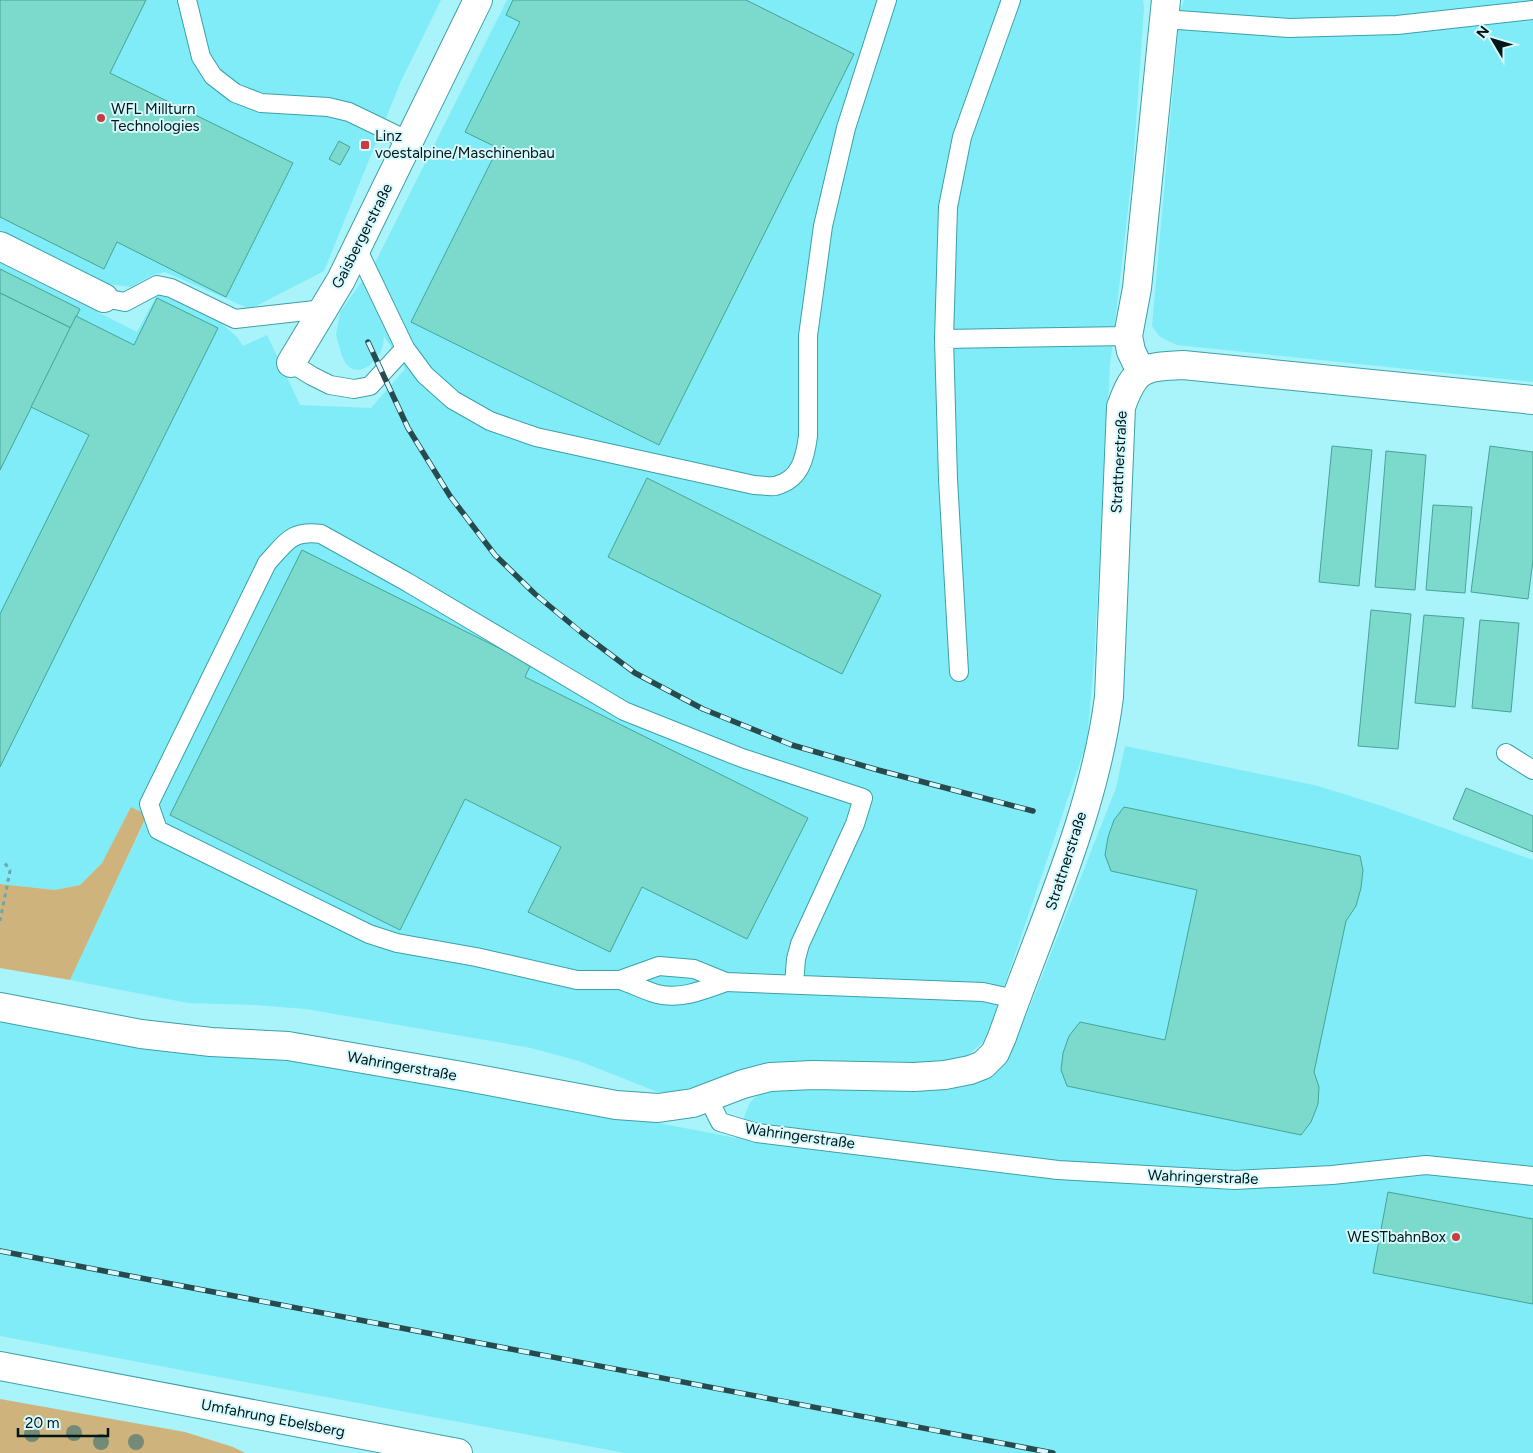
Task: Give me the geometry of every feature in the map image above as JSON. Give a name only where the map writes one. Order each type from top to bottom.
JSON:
[{"type":"street","name":"Gaisbergerstraße","points":[[324,309],[357,248],[478,0]]},
{"type":"street","points":[[1165,9],[1137,288],[1128,336],[1131,351],[1140,372],[1155,366],[1182,364],[1533,400]]},
{"type":"street","points":[[0,246],[104,298]]},
{"type":"street","points":[[292,363],[324,309]]},
{"type":"street","name":"Strattnerstraße","points":[[708,1098],[743,1084],[770,1077],[813,1075],[945,1075],[970,1070],[983,1065],[995,1054],[1058,888],[1104,734],[1109,697],[1121,407],[1129,386],[1140,372]]},
{"type":"street","name":"Wahringerstraße","points":[[0,1008],[141,1034],[211,1042],[288,1046],[616,1105],[658,1108],[693,1103],[708,1098]]},
{"type":"street","name":"Umfahrung Ebelsberg","points":[[0,1366],[374,1445],[458,1453]]},
{"type":"lane","points":[[188,0],[201,57],[213,76],[235,93],[261,103],[328,107],[349,112],[409,141]]},
{"type":"lane","points":[[357,248],[405,348],[425,375],[453,400],[490,421],[536,437],[754,485],[774,486],[791,478],[800,468],[806,452],[808,436],[808,336],[823,226],[846,128],[887,0]]},
{"type":"lane","points":[[959,672],[948,479],[944,339],[948,207],[960,146],[1011,0]]},
{"type":"lane","points":[[1165,9],[1289,28],[1397,25],[1533,10]]},
{"type":"lane","points":[[104,298],[126,302],[157,286],[171,288],[235,319],[324,309]]},
{"type":"lane","points":[[944,339],[1128,336]]},
{"type":"lane","points":[[292,363],[330,385],[354,389],[370,386],[405,348]]},
{"type":"lane","points":[[794,984],[796,959],[800,944],[855,824],[862,798],[742,758],[624,712],[407,582],[320,534],[306,532],[289,539],[267,563],[149,804],[158,830],[368,934],[397,942],[476,956],[578,980],[620,980],[659,966],[694,969],[726,982],[983,992],[1015,999]]},
{"type":"lane","points":[[1506,754],[1533,770]]},
{"type":"lane","points":[[620,980],[657,994],[673,996],[694,993],[726,982]]},
{"type":"lane","name":"Wahringerstraße","points":[[708,1098],[720,1122],[757,1133],[1058,1170],[1235,1180],[1332,1175],[1426,1165],[1533,1176]]},
{"type":"path","points":[[0,921],[10,871],[3,860]]},
{"type":"shaded area","points":[[0,0],[441,0],[401,81],[324,271],[250,309],[165,272],[152,275],[131,287],[108,284],[0,230]]},
{"type":"shaded area","points":[[507,0],[1143,0],[1133,166],[1110,366],[1094,661],[1087,742],[992,1022],[983,1042],[968,1055],[948,1065],[700,1086],[671,1092],[658,1092],[579,1061],[531,1048],[306,1009],[188,1003],[70,980],[147,816],[131,808],[102,863],[80,885],[55,890],[0,884],[0,263],[137,332],[158,293],[221,323],[237,337],[243,346],[267,335],[300,405],[371,408],[405,369],[384,336],[380,353],[369,366],[360,370],[352,369],[346,364],[336,335],[340,312],[375,263]]},
{"type":"shaded area","points":[[1184,0],[1533,0],[1533,382],[1177,345],[1160,337],[1152,326],[1180,11]]},
{"type":"shaded area","points":[[1125,746],[1318,786],[1382,806],[1533,860],[1533,1453],[625,1453],[0,1336],[0,1019],[312,1059],[431,1079],[736,1138],[750,1102],[760,1093],[775,1088],[949,1090],[975,1082],[1011,1047],[1027,1014],[1116,788]]},
{"type":"shaded area","points":[[131,807],[147,815],[70,980],[0,968],[0,884],[55,890],[80,885],[102,863]]},
{"type":"shaded area","points":[[0,1399],[185,1432],[233,1447],[245,1453],[0,1453]]},
{"type":"building","name":"WFL Millturn Technologies","points":[[0,0],[146,0],[110,73],[293,163],[226,297],[117,242],[104,269],[0,217]]},
{"type":"building","points":[[513,0],[746,0],[854,54],[659,445],[411,322],[498,148],[465,132],[520,22],[506,15]]},
{"type":"building","points":[[339,141],[350,147],[340,165],[329,159]]},
{"type":"building","points":[[0,269],[80,309],[71,328],[0,293]]},
{"type":"building","points":[[0,293],[71,328],[0,470]]},
{"type":"building","points":[[157,298],[218,328],[0,767],[0,614],[89,435],[31,407],[76,316],[134,345]]},
{"type":"building","points":[[1332,446],[1372,450],[1359,586],[1319,582]]},
{"type":"building","points":[[1490,446],[1533,452],[1533,560],[1528,599],[1471,592]]},
{"type":"building","points":[[1386,451],[1426,455],[1415,590],[1375,587]]},
{"type":"building","points":[[647,478],[881,595],[842,674],[608,557]]},
{"type":"building","points":[[1433,505],[1472,507],[1465,593],[1426,590]]},
{"type":"building","points":[[302,550],[531,664],[525,677],[808,818],[747,939],[642,887],[610,952],[528,912],[561,847],[465,799],[400,930],[170,815]]},
{"type":"building","points":[[1371,610],[1411,614],[1398,749],[1358,746]]},
{"type":"building","points":[[1424,615],[1464,618],[1455,707],[1415,703]]},
{"type":"building","points":[[1480,620],[1519,623],[1511,712],[1472,708]]},
{"type":"building","points":[[1466,788],[1533,816],[1533,852],[1453,819]]},
{"type":"building","points":[[1124,807],[1360,856],[1363,870],[1361,888],[1356,906],[1346,921],[1314,1072],[1319,1087],[1318,1104],[1311,1122],[1301,1135],[1067,1086],[1061,1070],[1063,1053],[1069,1036],[1080,1022],[1165,1040],[1197,890],[1111,871],[1105,855],[1108,837],[1114,820]]},
{"type":"building","name":"WESTbahnBox","points":[[1388,1192],[1533,1219],[1533,1304],[1373,1273]]},
{"type":"railway","points":[[368,342],[408,428],[450,496],[495,555],[535,594],[635,673],[703,709],[792,745],[1033,811]]},
{"type":"railway","points":[[0,1251],[1053,1453]]},
{"type":"place","name":"WFL Millturn Technologies","points":[[101,118]]},
{"type":"place","name":"Linz voestalpine/Maschinenbau","points":[[365,145]]},
{"type":"place","name":"WESTbahnBox","points":[[1456,1237]]}]
